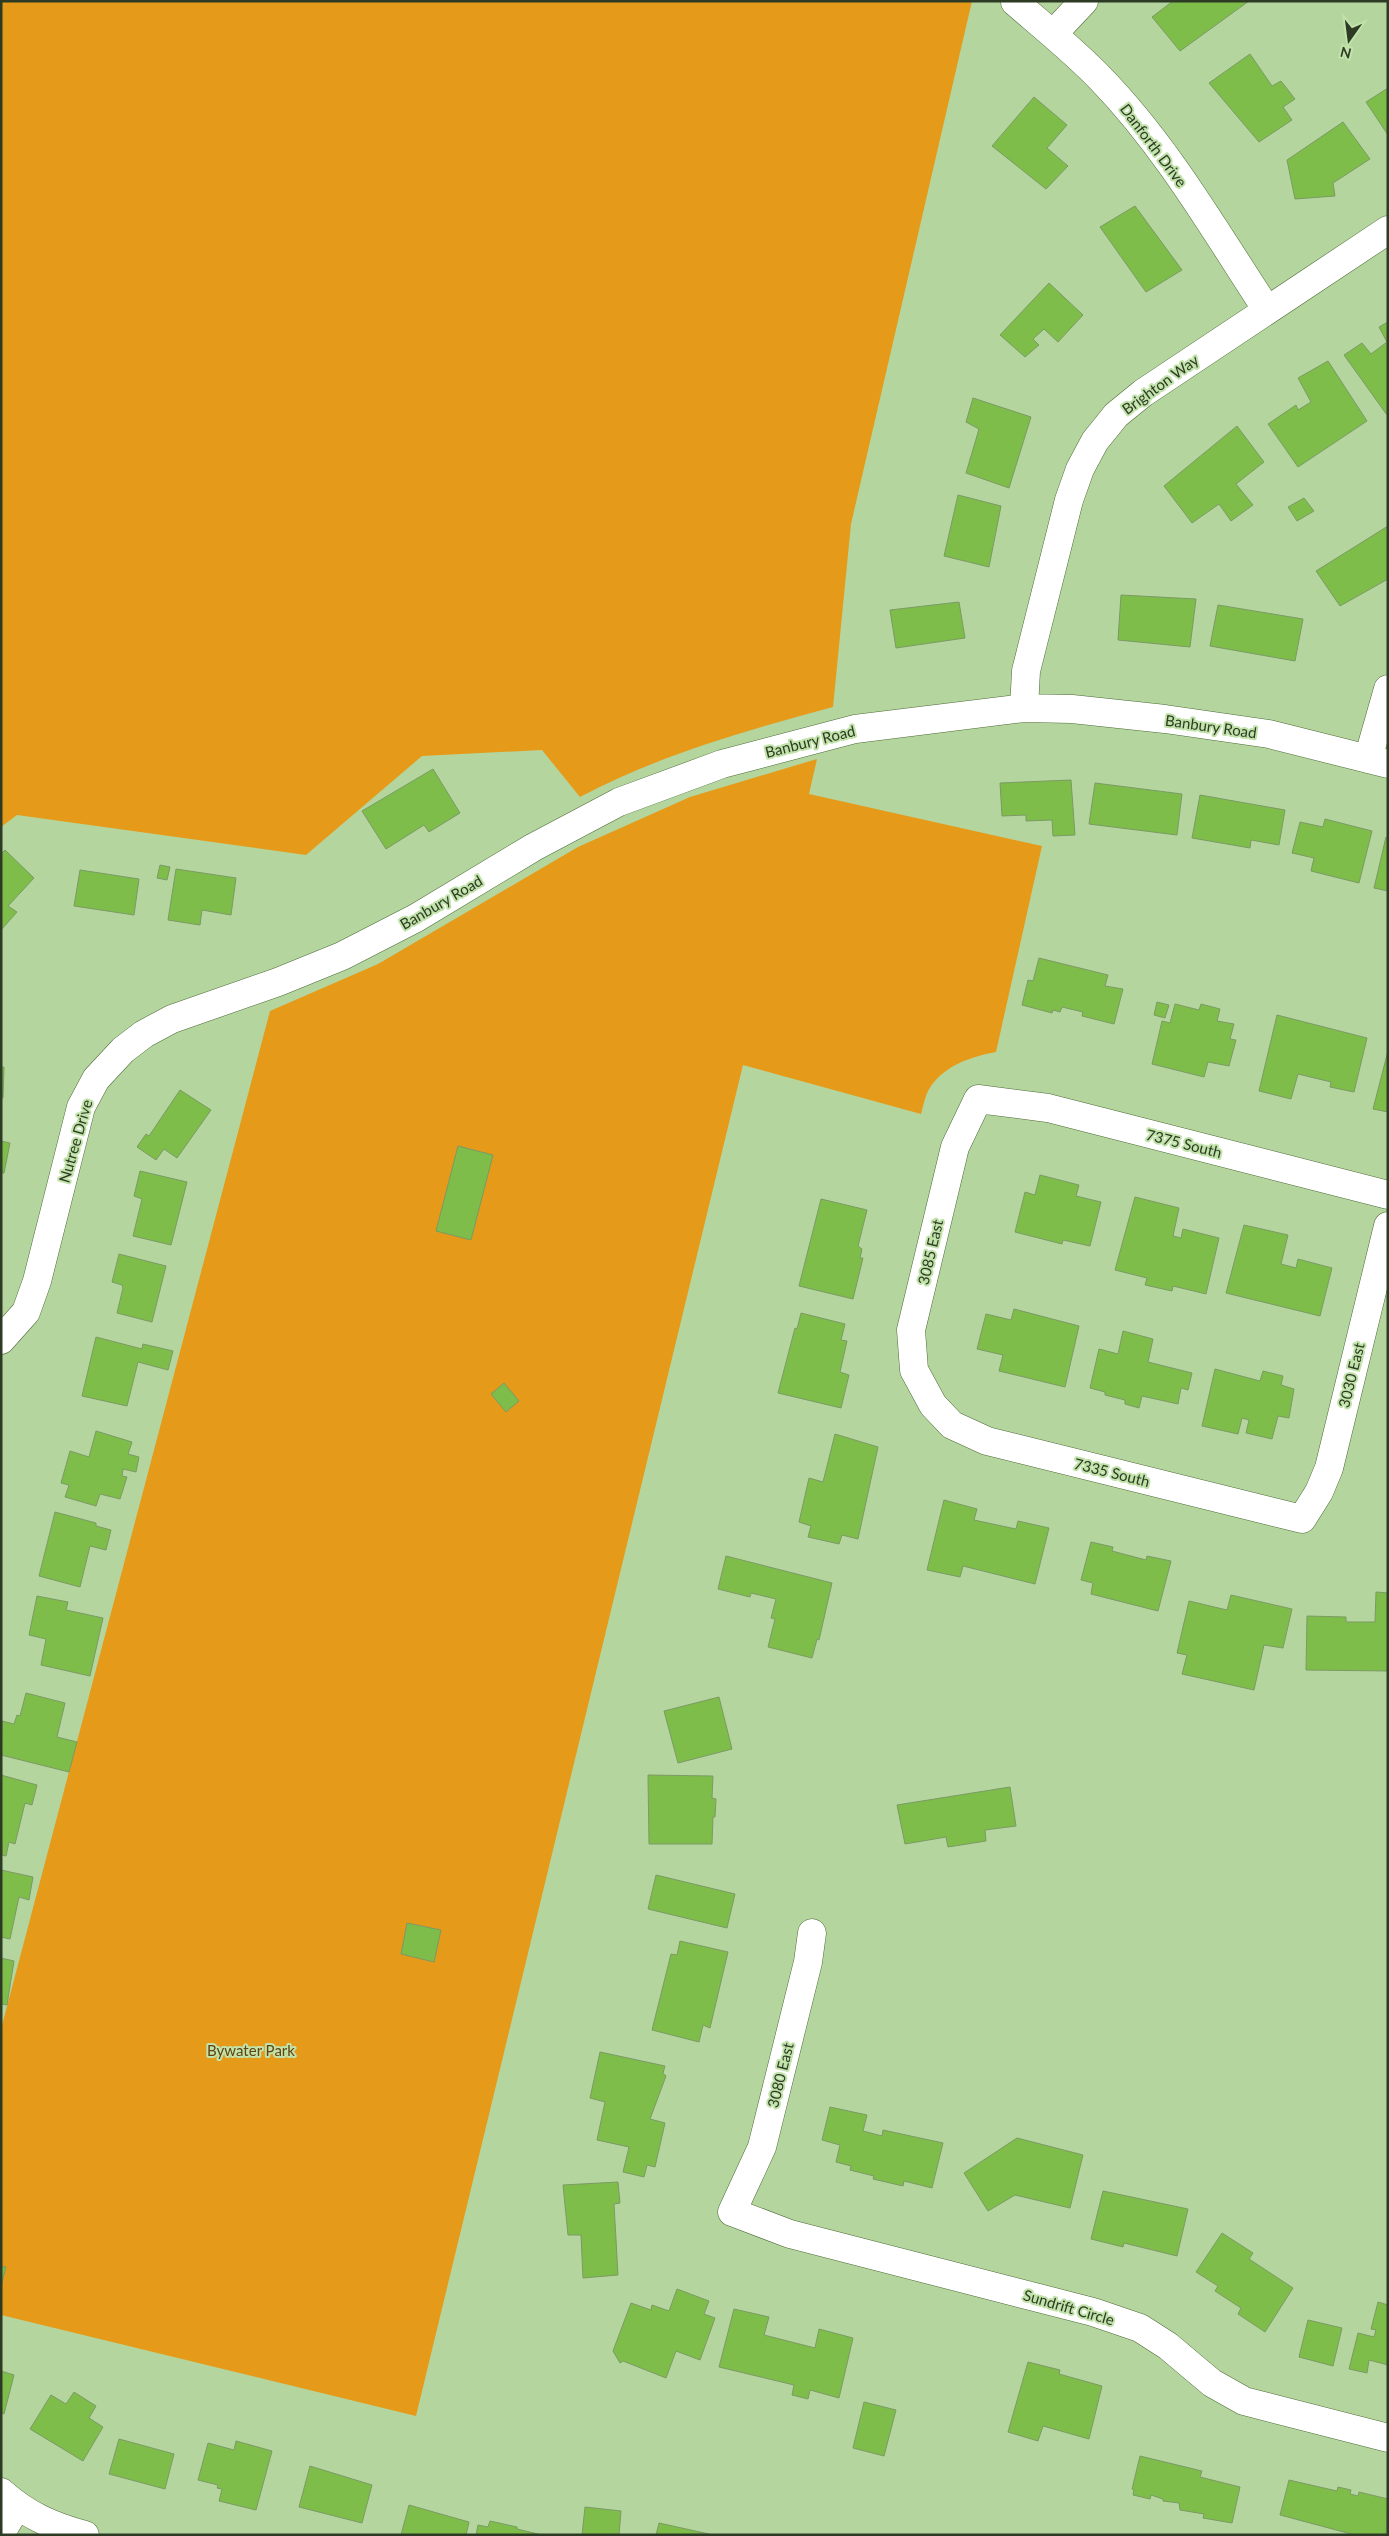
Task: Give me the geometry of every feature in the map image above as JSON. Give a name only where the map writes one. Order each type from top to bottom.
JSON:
[{"type":"street","points":[[1053,34],[1084,1]]},
{"type":"street","name":"Danforth Drive","points":[[1015,2],[1101,78],[1167,159],[1267,310]]},
{"type":"street","name":"Brighton Way","points":[[1024,708],[1026,671],[1069,500],[1080,469],[1095,441],[1116,415],[1143,393],[1388,230]]},
{"type":"street","points":[[1378,761],[1388,689]]},
{"type":"street","name":"Banbury Road","points":[[278,982],[342,956],[416,918],[534,847],[619,802],[722,764],[855,729],[1024,708],[1072,709],[1174,720],[1269,734],[1378,761]]},
{"type":"street","name":"Nutree Drive","points":[[1,1340],[26,1312],[37,1281],[81,1107],[96,1079],[123,1050],[144,1034],[165,1023],[278,982]]},
{"type":"street","name":"7375 South","points":[[978,1100],[1048,1108],[1388,1195]]},
{"type":"street","name":"3085 East","points":[[933,1405],[914,1370],[911,1330],[955,1147],[978,1100]]},
{"type":"street","name":"3030 East","points":[[1302,1519],[1319,1492],[1329,1468],[1388,1226]]},
{"type":"street","name":"7335 South","points":[[933,1405],[952,1425],[987,1441],[1302,1519]]},
{"type":"street","name":"3080 East","points":[[732,2212],[762,2147],[808,1962],[812,1933]]},
{"type":"street","name":"Sundrift Circle","points":[[732,2212],[790,2234],[1094,2312],[1140,2328],[1168,2346],[1212,2383],[1244,2401],[1388,2438]]},
{"type":"street","points":[[1,2533],[9,2499],[35,2518],[57,2528],[85,2535]]},
{"type":"green space","points":[[1,1],[972,1],[851,524],[833,707],[768,725],[673,756],[642,768],[580,797],[542,750],[422,756],[306,855],[17,815],[1,827]]},
{"type":"green space","name":"Bywater Park","points":[[817,759],[809,794],[1042,846],[996,1052],[967,1060],[941,1075],[928,1091],[921,1114],[743,1065],[416,2416],[1,2315],[1,2029],[270,1011],[378,964],[578,847],[690,797]]},
{"type":"building","points":[[1173,1],[1249,1],[1180,51],[1152,17]]},
{"type":"building","points":[[1250,54],[1272,86],[1281,81],[1295,99],[1283,107],[1292,120],[1259,142],[1209,83]]},
{"type":"building","points":[[1388,88],[1388,135],[1366,102]]},
{"type":"building","points":[[1034,97],[1067,125],[1047,148],[1068,166],[1046,189],[992,146]]},
{"type":"building","points":[[1343,122],[1370,159],[1333,183],[1335,196],[1295,199],[1287,160]]},
{"type":"building","points":[[1135,206],[1182,270],[1146,292],[1100,227]]},
{"type":"building","points":[[1049,283],[1083,315],[1058,342],[1044,329],[1033,339],[1039,345],[1025,357],[1000,335]]},
{"type":"building","points":[[1388,322],[1387,415],[1344,355],[1362,343],[1371,354],[1387,342],[1379,327]]},
{"type":"building","points":[[1328,361],[1367,421],[1298,467],[1268,424],[1296,405],[1298,410],[1311,402],[1298,378]]},
{"type":"building","points":[[973,398],[1031,417],[1009,488],[966,473],[979,429],[966,422]]},
{"type":"building","points":[[1237,426],[1264,462],[1236,484],[1253,505],[1231,521],[1219,504],[1192,523],[1164,486]]},
{"type":"building","points":[[958,495],[1001,506],[989,567],[944,556]]},
{"type":"building","points":[[1304,498],[1314,511],[1297,521],[1288,507]]},
{"type":"building","points":[[1388,526],[1388,579],[1340,606],[1316,571]]},
{"type":"building","points":[[1121,595],[1196,599],[1190,647],[1118,640]]},
{"type":"building","points":[[959,602],[965,638],[896,648],[890,610]]},
{"type":"building","points":[[1218,605],[1303,619],[1295,661],[1210,646]]},
{"type":"building","points":[[433,769],[460,813],[429,832],[424,825],[386,849],[362,811]]},
{"type":"building","points":[[1071,780],[1075,835],[1053,836],[1052,820],[1026,821],[1026,815],[1002,816],[1000,783]]},
{"type":"building","points":[[1095,783],[1182,794],[1177,835],[1089,824]]},
{"type":"building","points":[[1200,795],[1285,810],[1279,845],[1251,840],[1250,848],[1192,838]]},
{"type":"building","points":[[1325,819],[1372,831],[1359,883],[1311,871],[1314,858],[1292,853],[1300,822],[1323,827]]},
{"type":"building","points":[[1386,837],[1388,838],[1388,891],[1374,888]]},
{"type":"building","points":[[5,850],[34,878],[8,906],[17,912],[1,930],[1,854]]},
{"type":"building","points":[[160,865],[170,867],[167,880],[157,878]]},
{"type":"building","points":[[176,869],[236,878],[231,915],[202,910],[200,925],[168,920]]},
{"type":"building","points":[[80,870],[139,879],[134,915],[74,906]]},
{"type":"building","points":[[1039,958],[1108,975],[1105,986],[1123,989],[1114,1024],[1082,1016],[1083,1012],[1062,1007],[1060,1012],[1053,1010],[1052,1013],[1022,1005],[1028,980],[1033,981]]},
{"type":"building","points":[[1157,1002],[1169,1005],[1165,1018],[1154,1015]]},
{"type":"building","points":[[1175,1004],[1199,1010],[1201,1004],[1220,1009],[1217,1021],[1234,1024],[1230,1039],[1236,1040],[1229,1066],[1208,1062],[1204,1077],[1152,1064],[1162,1021],[1170,1023]]},
{"type":"building","points":[[1277,1015],[1367,1038],[1354,1092],[1330,1087],[1331,1082],[1298,1074],[1291,1099],[1259,1091]]},
{"type":"building","points":[[1388,1051],[1388,1112],[1373,1109]]},
{"type":"building","points":[[1,1067],[4,1067],[3,1098],[1,1098]]},
{"type":"building","points":[[180,1090],[211,1110],[177,1158],[164,1149],[156,1160],[137,1147],[146,1134],[149,1136]]},
{"type":"building","points":[[1,1141],[10,1143],[4,1173],[1,1173]]},
{"type":"building","points":[[458,1146],[493,1155],[471,1240],[436,1231]]},
{"type":"building","points":[[140,1171],[187,1182],[171,1245],[133,1236],[142,1199],[134,1196]]},
{"type":"building","points":[[1040,1175],[1079,1185],[1076,1196],[1101,1202],[1090,1246],[1063,1240],[1062,1244],[1015,1232],[1025,1192],[1035,1195]]},
{"type":"building","points":[[1135,1197],[1179,1208],[1173,1236],[1181,1238],[1183,1229],[1219,1238],[1206,1294],[1173,1286],[1172,1291],[1145,1285],[1147,1278],[1115,1270]]},
{"type":"building","points":[[821,1199],[867,1210],[858,1246],[862,1249],[860,1258],[863,1258],[853,1299],[799,1286]]},
{"type":"building","points":[[1244,1225],[1288,1235],[1281,1264],[1296,1268],[1298,1259],[1332,1268],[1320,1316],[1226,1293]]},
{"type":"building","points":[[119,1254],[166,1266],[152,1322],[117,1313],[123,1288],[122,1285],[112,1282]]},
{"type":"building","points":[[1014,1309],[1079,1326],[1065,1387],[999,1371],[1003,1355],[977,1349],[986,1314],[1011,1320]]},
{"type":"building","points":[[801,1313],[845,1324],[841,1340],[847,1341],[840,1372],[849,1375],[841,1408],[778,1393],[795,1328],[797,1329]]},
{"type":"building","points":[[1123,1331],[1153,1339],[1148,1362],[1192,1373],[1188,1390],[1181,1388],[1178,1404],[1142,1396],[1139,1408],[1125,1404],[1125,1400],[1105,1395],[1105,1392],[1090,1388],[1099,1349],[1118,1354]]},
{"type":"building","points":[[96,1337],[142,1349],[143,1344],[173,1351],[168,1370],[138,1362],[127,1406],[82,1396]]},
{"type":"building","points":[[1215,1369],[1260,1381],[1263,1371],[1283,1376],[1281,1385],[1294,1389],[1289,1418],[1278,1416],[1272,1439],[1246,1433],[1249,1420],[1242,1418],[1238,1434],[1202,1426]]},
{"type":"building","points":[[504,1383],[519,1401],[506,1412],[491,1394]]},
{"type":"building","points":[[96,1431],[132,1442],[128,1454],[139,1457],[136,1472],[123,1469],[122,1476],[127,1477],[120,1499],[100,1494],[96,1506],[65,1497],[69,1485],[61,1483],[70,1451],[89,1457]]},
{"type":"building","points":[[835,1434],[878,1447],[858,1539],[842,1535],[839,1544],[808,1537],[811,1526],[799,1522],[809,1478],[823,1482]]},
{"type":"building","points":[[944,1500],[977,1509],[974,1520],[1016,1529],[1018,1521],[1049,1528],[1035,1584],[963,1566],[960,1577],[927,1570]]},
{"type":"building","points":[[55,1512],[96,1523],[96,1526],[111,1530],[106,1550],[90,1546],[80,1587],[39,1576]]},
{"type":"building","points":[[1091,1542],[1113,1547],[1112,1551],[1146,1560],[1147,1556],[1171,1561],[1158,1611],[1091,1594],[1093,1583],[1081,1580]]},
{"type":"building","points":[[726,1556],[832,1583],[819,1640],[817,1639],[812,1658],[768,1647],[775,1619],[771,1618],[776,1599],[751,1593],[750,1597],[718,1589]]},
{"type":"building","points":[[1376,1592],[1388,1593],[1388,1671],[1306,1670],[1307,1616],[1346,1617],[1346,1622],[1375,1622]]},
{"type":"building","points":[[1231,1595],[1292,1609],[1283,1648],[1264,1645],[1254,1690],[1182,1674],[1187,1655],[1177,1653],[1189,1601],[1227,1610]]},
{"type":"building","points":[[37,1596],[68,1602],[66,1610],[103,1618],[90,1676],[41,1665],[46,1639],[29,1635]]},
{"type":"building","points":[[26,1693],[65,1703],[57,1737],[77,1742],[69,1772],[1,1755],[2,1721],[14,1724],[17,1715],[20,1716]]},
{"type":"building","points":[[719,1697],[732,1749],[678,1763],[664,1711]]},
{"type":"building","points":[[1,1775],[37,1785],[32,1805],[25,1803],[15,1844],[9,1842],[6,1856],[1,1855]]},
{"type":"building","points":[[648,1775],[713,1776],[712,1798],[716,1799],[712,1844],[649,1844]]},
{"type":"building","points":[[1010,1787],[1016,1826],[985,1830],[986,1841],[948,1847],[946,1837],[905,1844],[897,1805]]},
{"type":"building","points":[[1,1870],[33,1877],[29,1900],[19,1897],[10,1939],[1,1937]]},
{"type":"building","points":[[656,1875],[735,1894],[727,1928],[648,1909]]},
{"type":"building","points":[[407,1923],[441,1930],[434,1962],[401,1954]]},
{"type":"building","points":[[680,1941],[728,1952],[710,2028],[703,2025],[699,2042],[652,2030],[671,1954],[677,1955]]},
{"type":"building","points":[[1,1958],[14,1961],[7,2005],[1,2004]]},
{"type":"building","points":[[600,2052],[665,2066],[663,2073],[666,2076],[650,2119],[665,2123],[655,2167],[647,2165],[644,2177],[623,2172],[629,2147],[597,2140],[605,2102],[590,2098]]},
{"type":"building","points":[[830,2107],[867,2115],[863,2131],[882,2136],[883,2130],[943,2143],[932,2188],[904,2181],[903,2186],[873,2179],[874,2176],[850,2170],[851,2166],[836,2162],[840,2145],[822,2140]]},
{"type":"building","points":[[1017,2138],[1083,2155],[1070,2208],[1015,2195],[988,2211],[964,2173]]},
{"type":"building","points":[[618,2182],[620,2203],[614,2204],[618,2275],[583,2278],[581,2235],[568,2235],[563,2185]]},
{"type":"building","points":[[1103,2191],[1188,2209],[1177,2256],[1124,2243],[1123,2247],[1091,2239]]},
{"type":"building","points":[[1222,2233],[1253,2253],[1249,2259],[1293,2288],[1265,2332],[1238,2314],[1241,2308],[1215,2291],[1218,2286],[1196,2272]]},
{"type":"building","points":[[1,2266],[6,2267],[1,2286]]},
{"type":"building","points":[[677,2289],[709,2301],[704,2314],[715,2318],[700,2360],[676,2351],[666,2378],[623,2361],[620,2363],[613,2351],[631,2303],[651,2310],[652,2305],[669,2311]]},
{"type":"building","points":[[1378,2302],[1388,2305],[1388,2365],[1369,2360],[1367,2373],[1349,2369],[1358,2333],[1374,2337],[1376,2330],[1371,2329]]},
{"type":"building","points":[[734,2309],[769,2317],[764,2335],[815,2348],[819,2329],[853,2338],[839,2398],[810,2390],[808,2399],[792,2395],[794,2385],[719,2367]]},
{"type":"building","points":[[1308,2320],[1342,2328],[1333,2366],[1299,2357]]},
{"type":"building","points":[[1028,2362],[1060,2370],[1059,2374],[1102,2386],[1089,2439],[1043,2426],[1038,2441],[1008,2432]]},
{"type":"building","points":[[1,2371],[14,2375],[4,2414],[1,2413]]},
{"type":"building","points":[[74,2392],[96,2406],[89,2418],[103,2427],[83,2461],[30,2429],[51,2395],[66,2404]]},
{"type":"building","points":[[864,2402],[896,2410],[884,2456],[853,2448]]},
{"type":"building","points":[[119,2439],[174,2454],[165,2489],[109,2474]]},
{"type":"building","points":[[236,2441],[272,2451],[256,2510],[219,2501],[222,2489],[217,2488],[218,2485],[198,2480],[208,2443],[234,2450]]},
{"type":"building","points":[[1140,2456],[1202,2471],[1200,2477],[1240,2487],[1232,2523],[1203,2518],[1204,2514],[1180,2510],[1179,2503],[1163,2501],[1163,2499],[1151,2495],[1150,2499],[1133,2495],[1134,2490],[1132,2489]]},
{"type":"building","points":[[310,2466],[372,2485],[362,2523],[299,2507]]},
{"type":"building","points":[[1289,2480],[1337,2491],[1338,2487],[1351,2490],[1350,2494],[1358,2496],[1359,2492],[1388,2499],[1386,2535],[1355,2535],[1280,2515]]},
{"type":"building","points":[[409,2505],[469,2522],[466,2535],[401,2535]]},
{"type":"building","points":[[585,2507],[621,2511],[619,2535],[582,2535]]},
{"type":"building","points":[[490,2521],[542,2535],[476,2535],[478,2525],[488,2527]]},
{"type":"building","points":[[659,2523],[709,2534],[656,2535]]}]
